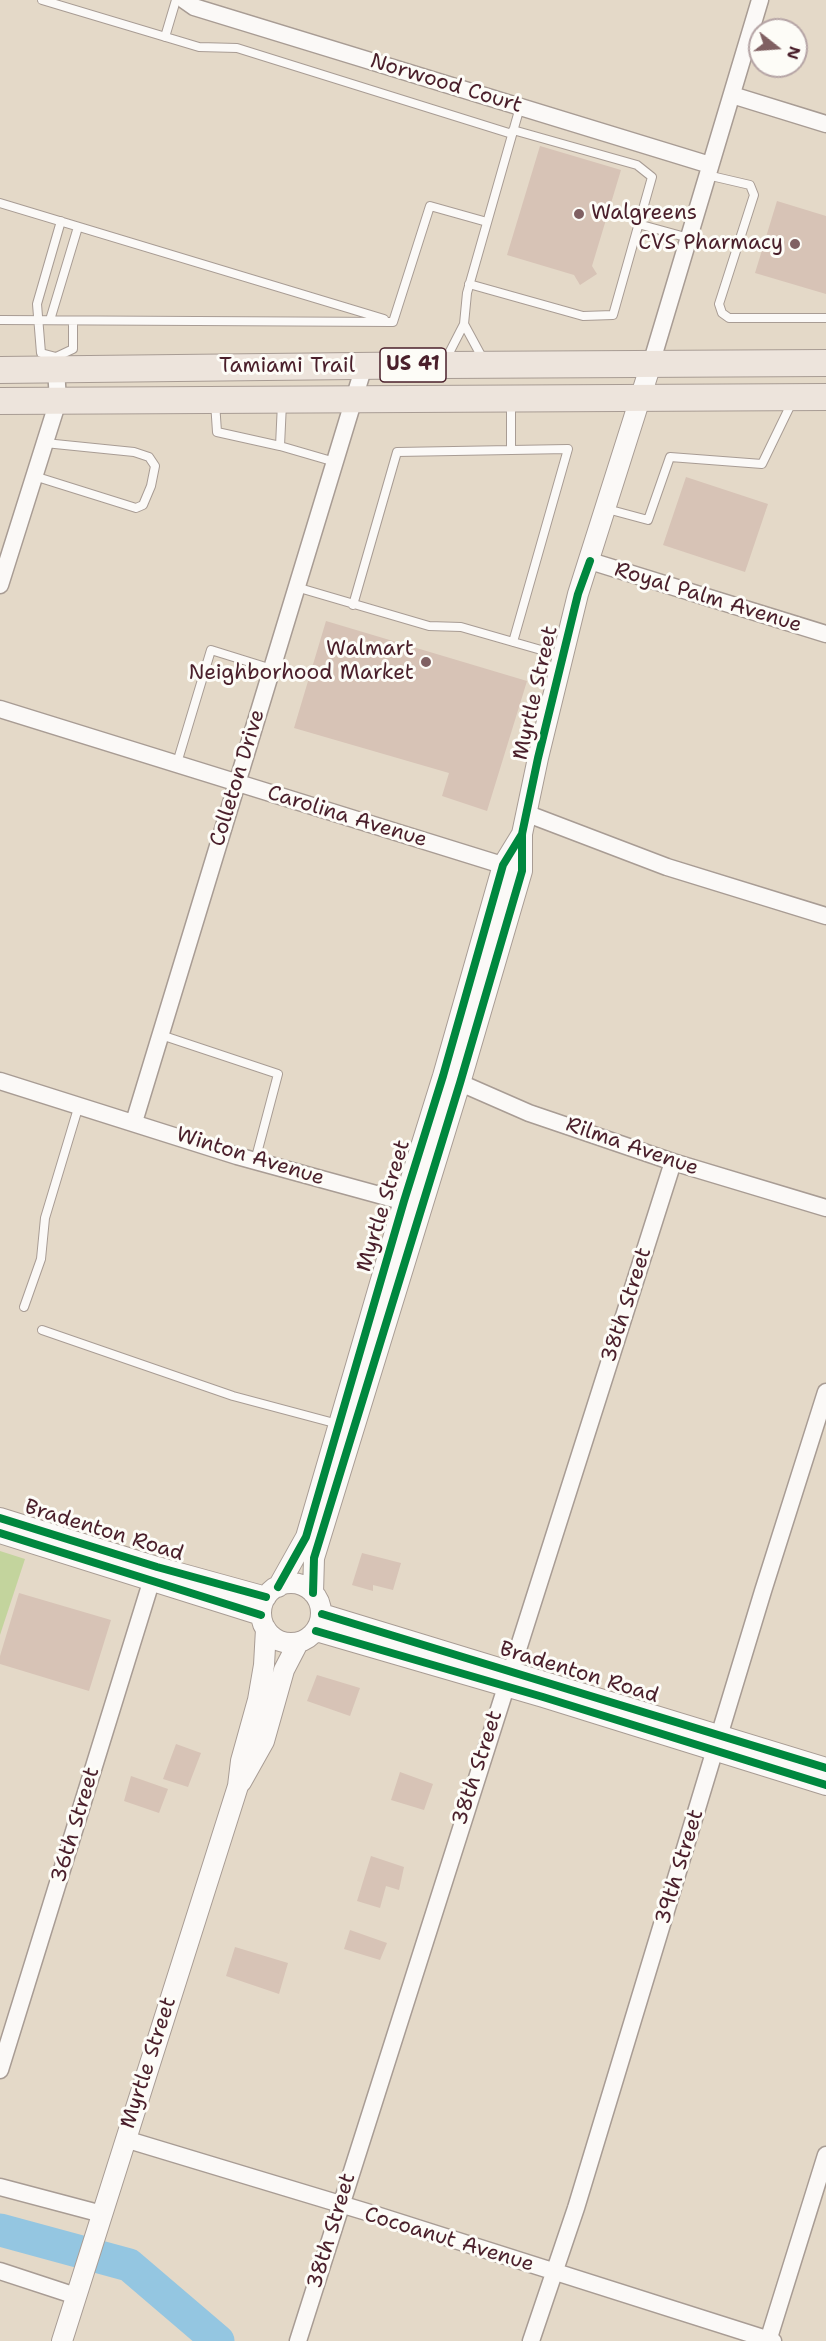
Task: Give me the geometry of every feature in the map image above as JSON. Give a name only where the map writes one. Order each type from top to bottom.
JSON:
[{"type":"main road","name":"Tamiami Trail","points":[[0,370],[56,362],[364,366],[826,363]]},
{"type":"main road","name":"Tamiami Trail","points":[[0,401],[826,397]]},
{"type":"street","name":"Norwood Court","points":[[184,0],[194,7],[520,107],[709,170]]},
{"type":"street","name":"Myrtle Street","points":[[62,2341],[238,1786],[241,1761],[258,1700],[264,1665],[268,1607],[306,1536],[339,1425],[451,1079],[528,814],[538,758],[578,594],[607,509],[760,0]]},
{"type":"street","points":[[732,95],[826,124]]},
{"type":"street","points":[[0,585],[58,401],[56,362]]},
{"type":"street","name":"Colleton Drive","points":[[134,1122],[364,366]]},
{"type":"street","name":"Royal Palm Avenue","points":[[590,561],[826,634]]},
{"type":"street","name":"Carolina Avenue","points":[[0,709],[512,868]]},
{"type":"street","points":[[528,814],[667,867],[826,916]]},
{"type":"street","name":"Rilma Avenue","points":[[451,1079],[529,1113],[673,1162],[826,1208]]},
{"type":"street","name":"Winton Avenue","points":[[0,1081],[255,1161],[412,1204]]},
{"type":"street","name":"38th Street","points":[[298,2341],[673,1162]]},
{"type":"street","name":"Myrtle Street","points":[[314,1593],[314,1558],[412,1204]]},
{"type":"street","name":"39th Street","points":[[531,2341],[576,2208],[826,1392]]},
{"type":"street","name":"Bradenton Road","points":[[0,1518],[157,1567],[268,1607]]},
{"type":"street","name":"Bradenton Road","points":[[0,1533],[152,1579],[268,1607]]},
{"type":"street","name":"36th Street","points":[[0,2070],[152,1579]]},
{"type":"street","name":"Bradenton Road","points":[[268,1607],[290,1583],[300,1584],[314,1593]]},
{"type":"street","points":[[298,1643],[309,1638],[319,1623],[320,1604],[314,1593]]},
{"type":"street","name":"Bradenton Road","points":[[268,1607],[274,1638],[283,1642],[298,1643]]},
{"type":"street","name":"Bradenton Road","points":[[319,1623],[392,1652],[508,1679],[717,1742],[826,1768]]},
{"type":"street","name":"Myrtle Street","points":[[238,1786],[264,1741],[284,1670],[298,1643]]},
{"type":"street","name":"Bradenton Road","points":[[717,1742],[826,1785]]},
{"type":"street","name":"Cocoanut Avenue","points":[[125,2139],[770,2341]]},
{"type":"street","points":[[770,2341],[826,2155]]},
{"type":"street","points":[[0,2187],[100,2221]]},
{"type":"street","points":[[0,2271],[79,2288]]},
{"type":"lane","points":[[42,0],[199,47],[237,48],[512,132],[636,165],[652,177],[613,315],[582,316],[469,284]]},
{"type":"lane","points":[[165,37],[176,0]]},
{"type":"lane","points":[[444,365],[464,324],[469,284],[520,107]]},
{"type":"lane","points":[[709,170],[750,184],[754,195],[720,304],[723,312],[729,318],[826,318]]},
{"type":"lane","points":[[0,203],[393,322]]},
{"type":"lane","points":[[393,322],[430,206],[487,222]]},
{"type":"lane","points":[[61,221],[37,304],[41,353],[56,362],[73,349],[73,321]]},
{"type":"lane","points":[[638,224],[688,238]]},
{"type":"lane","points":[[50,320],[78,227]]},
{"type":"lane","points":[[0,320],[393,322]]},
{"type":"lane","points":[[464,324],[486,365]]},
{"type":"lane","points":[[607,509],[648,520],[670,457],[762,464],[795,397]]},
{"type":"lane","points":[[511,399],[511,450]]},
{"type":"lane","points":[[215,400],[217,432],[280,446],[335,462]]},
{"type":"lane","points":[[280,446],[283,400]]},
{"type":"lane","points":[[34,476],[136,508],[143,506],[151,486],[155,466],[148,458],[135,452],[45,443]]},
{"type":"lane","points":[[352,605],[397,452],[568,449],[513,642]]},
{"type":"lane","points":[[296,587],[429,627],[461,627],[563,656]]},
{"type":"lane","points":[[177,763],[211,650],[272,669]]},
{"type":"lane","points":[[161,1035],[278,1074],[255,1161]]},
{"type":"lane","points":[[24,1307],[41,1259],[45,1218],[79,1105]]},
{"type":"lane","points":[[42,1330],[233,1395],[339,1425]]},
{"type":"green space","points":[[0,1551],[25,1559],[0,1635]]},
{"type":"building","name":"Walgreens","points":[[540,146],[621,170],[592,266],[597,274],[580,285],[574,275],[507,255]]},
{"type":"building","name":"CVS Pharmacy","points":[[777,201],[826,216],[826,294],[755,273]]},
{"type":"building","points":[[686,477],[768,504],[745,572],[663,545]]},
{"type":"building","points":[[326,621],[527,681],[487,811],[442,796],[449,773],[294,728]]},
{"type":"building","points":[[362,1553],[401,1563],[393,1590],[373,1585],[373,1591],[352,1585]]},
{"type":"building","points":[[19,1593],[111,1620],[89,1691],[0,1664],[0,1656]]},
{"type":"building","points":[[317,1675],[360,1688],[350,1716],[307,1701]]},
{"type":"building","points":[[176,1744],[201,1753],[188,1787],[163,1779]]},
{"type":"building","points":[[400,1772],[433,1784],[424,1810],[391,1800]]},
{"type":"building","points":[[131,1776],[168,1789],[159,1813],[124,1801]]},
{"type":"building","points":[[371,1856],[404,1867],[399,1890],[386,1886],[380,1908],[357,1901]]},
{"type":"building","points":[[350,1930],[387,1943],[380,1960],[344,1949]]},
{"type":"building","points":[[235,1947],[288,1963],[279,1994],[226,1976]]},
{"type":"waterway","points":[[0,2230],[129,2265],[218,2341]]},
{"type":"cycle path","points":[[313,1593],[314,1558],[460,1083],[522,871],[522,834],[538,758],[578,594],[590,561]]},
{"type":"cycle path","points":[[278,1587],[306,1537],[503,865],[522,834]]},
{"type":"cycle path","points":[[0,1518],[157,1567],[266,1597]]},
{"type":"cycle path","points":[[0,1533],[261,1615]]},
{"type":"cycle path","points":[[322,1614],[826,1768]]},
{"type":"cycle path","points":[[316,1631],[543,1697],[826,1785]]},
{"type":"place","name":"Walgreens","points":[[579,214]]},
{"type":"place","name":"CVS Pharmacy","points":[[795,244]]},
{"type":"place","name":"Walmart Neighborhood Market","points":[[426,662]]}]
